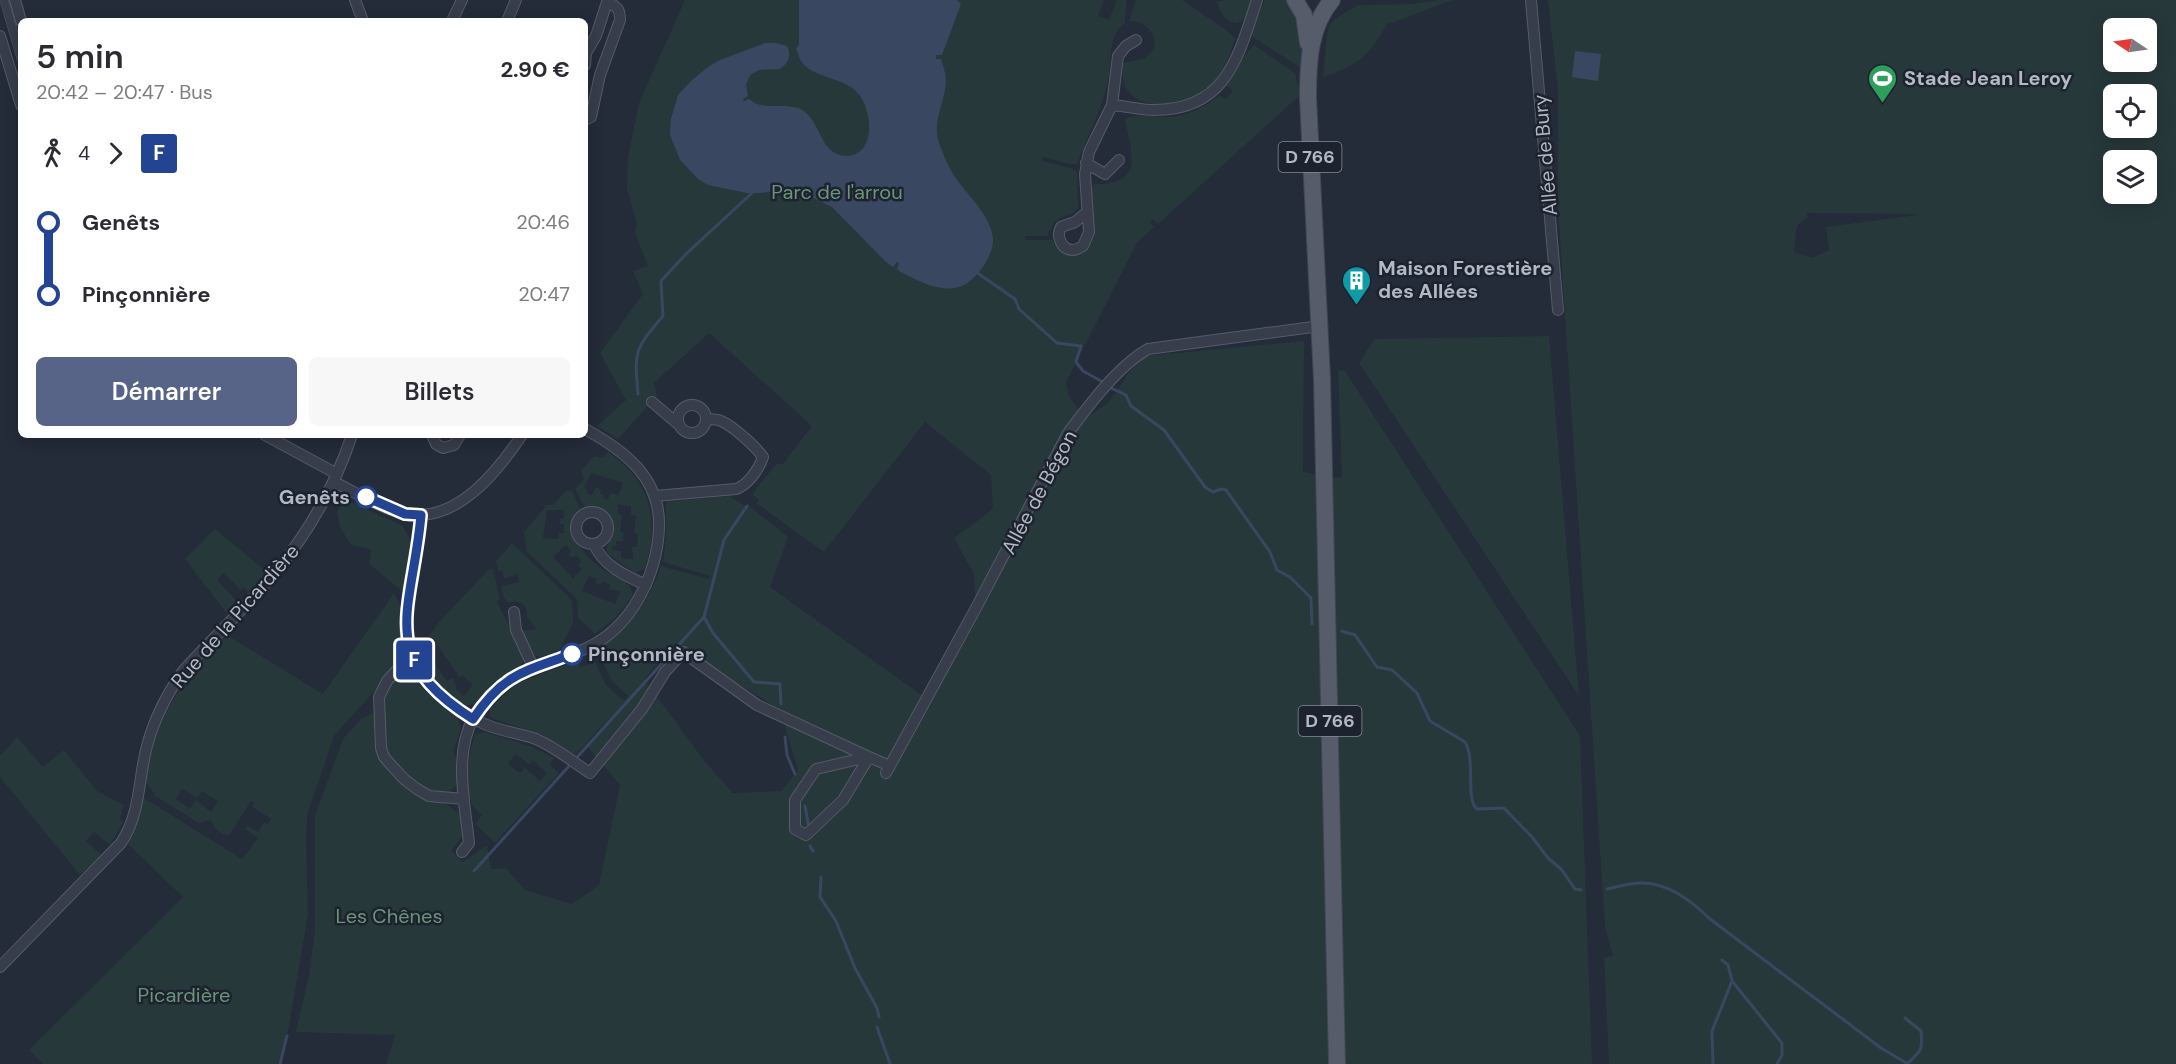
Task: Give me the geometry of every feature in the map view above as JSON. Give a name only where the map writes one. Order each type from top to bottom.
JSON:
[{"type":"main road","name":"D 766","points":[[1295,0],[1304,15],[1310,62]]},
{"type":"main road","name":"D 766","points":[[1332,0],[1316,25],[1310,62],[1308,98],[1320,326],[1337,1064]]},
{"type":"street","points":[[4,0],[18,48]]},
{"type":"street","points":[[15,0],[20,18]]},
{"type":"street","points":[[355,0],[362,18]]},
{"type":"street","points":[[453,18],[462,0]]},
{"type":"street","points":[[508,18],[516,0]]},
{"type":"street","points":[[1112,105],[1151,110],[1170,109],[1203,99],[1216,90],[1233,65],[1257,0]]},
{"type":"street","points":[[1251,18],[1262,0]]},
{"type":"street","name":"Allée de Bury","points":[[1531,0],[1558,310]]},
{"type":"street","points":[[588,49],[596,36],[607,2],[616,6],[620,12],[620,20],[600,75],[591,117],[588,118]]},
{"type":"street","points":[[0,36],[18,95]]},
{"type":"street","points":[[1087,212],[1086,163],[1089,152],[1112,105],[1118,56],[1126,46],[1136,40]]},
{"type":"street","points":[[588,51],[607,55]]},
{"type":"street","points":[[1086,163],[1105,174],[1119,160]]},
{"type":"street","name":"Allée de Bégon","points":[[869,757],[888,769],[1068,433],[1135,356],[1148,349],[1320,326]]},
{"type":"street","points":[[651,402],[684,431],[694,433],[703,428],[706,419],[703,409],[694,404],[684,406],[678,414],[678,424]]},
{"type":"street","points":[[655,496],[736,489],[744,486],[761,463],[763,457],[759,451],[728,425],[719,420],[706,419]]},
{"type":"street","points":[[462,852],[469,843],[464,799],[463,755],[473,719],[485,702],[511,678],[591,646],[606,635],[630,612],[646,585],[658,545],[659,511],[648,482],[627,456],[588,431]]},
{"type":"street","points":[[270,438],[386,507],[405,514],[421,515],[435,513],[457,504],[497,469],[520,438]]},
{"type":"street","name":"Rue de la Picardière","points":[[0,967],[121,843],[135,814],[143,766],[153,727],[171,689],[189,665],[283,563],[304,534],[336,478],[351,438]]},
{"type":"street","points":[[433,438],[436,444],[443,448],[454,445],[458,438]]},
{"type":"street","points":[[421,515],[419,543],[405,624],[411,652],[417,666],[434,689],[473,719],[537,739],[591,773],[642,709],[665,672],[683,652],[757,705],[869,757]]},
{"type":"street","points":[[594,544],[606,563],[646,585]]},
{"type":"street","points":[[514,612],[516,630],[533,668]]},
{"type":"street","points":[[411,652],[387,681],[379,697],[381,748],[384,757],[404,779],[429,796],[464,799]]},
{"type":"street","points":[[869,757],[843,800],[806,835],[795,829],[795,800],[816,769],[869,757]]},
{"type":"green space","points":[[685,0],[1104,0],[1098,16],[1109,20],[1117,0],[1126,0],[1125,23],[1113,39],[1107,87],[1077,164],[1043,157],[1042,161],[1077,172],[1078,209],[1057,220],[1047,236],[1025,236],[1026,240],[1053,240],[1058,250],[1069,255],[1079,254],[1086,249],[1090,241],[1092,219],[1090,189],[1094,184],[1110,183],[1121,179],[1128,173],[1132,156],[1125,119],[1139,116],[1178,116],[1199,109],[1219,96],[1226,99],[1233,91],[1227,86],[1245,55],[1254,45],[1296,74],[1297,84],[1301,85],[1301,97],[1299,94],[1158,224],[1153,219],[1150,222],[1154,227],[1137,243],[1066,382],[1069,397],[1086,418],[1109,402],[1130,371],[1146,356],[1304,341],[1303,472],[1342,478],[1338,370],[1345,371],[1580,736],[1592,1064],[386,1064],[395,1035],[296,1032],[309,975],[315,930],[315,816],[343,739],[361,719],[375,712],[380,757],[460,814],[463,835],[451,851],[463,862],[487,845],[491,869],[506,868],[525,890],[572,904],[599,885],[620,785],[587,746],[614,713],[575,755],[544,735],[491,718],[489,709],[516,684],[578,660],[581,667],[595,661],[606,685],[624,701],[628,696],[612,681],[599,653],[601,650],[622,631],[641,608],[661,566],[709,579],[710,576],[663,562],[666,539],[666,502],[729,496],[745,506],[741,513],[748,505],[788,537],[770,587],[927,699],[976,606],[974,574],[954,538],[993,509],[991,475],[925,422],[824,552],[756,503],[759,500],[752,494],[776,464],[783,464],[812,426],[709,333],[654,383],[657,396],[618,439],[597,426],[626,400],[600,353],[643,294],[633,271],[648,266],[635,233],[637,224],[627,189],[628,157],[639,103]],"holes":[[[689,629],[668,653],[713,668],[780,710],[798,770],[781,791],[733,793],[706,763],[644,679]]]},
{"type":"green space","points":[[1136,0],[1182,0],[1236,39],[1222,70],[1208,87],[1182,100],[1152,104],[1139,100],[1129,92],[1123,80],[1123,63],[1145,58],[1154,45],[1152,33],[1148,28],[1136,21],[1129,21]]},
{"type":"green space","points":[[1253,0],[1242,20],[1233,23],[1225,18],[1219,8],[1217,2]]},
{"type":"green space","points":[[1265,0],[1286,0],[1293,8],[1302,32],[1301,68],[1250,35]]},
{"type":"green space","points":[[1455,0],[1387,24],[1374,45],[1361,58],[1346,68],[1323,77],[1327,33],[1330,24],[1336,18],[1358,5],[1413,4]]},
{"type":"green space","points":[[1548,0],[2176,0],[2176,1064],[1609,1064],[1604,957],[1613,956],[1605,927],[1558,207],[1558,90]],"holes":[[[1807,213],[1916,214],[1917,215],[1826,227],[1829,250],[1812,258],[1794,252],[1797,226],[1807,218]]]},
{"type":"green space","points":[[1549,336],[1579,696],[1359,363],[1374,339]]},
{"type":"green space","points":[[608,452],[623,464],[643,489],[648,503],[652,534],[649,551],[645,569],[635,573],[608,554],[606,549],[614,526],[610,517],[600,509],[585,508],[575,489],[584,479],[581,470],[594,456],[602,458]],"holes":[[[591,473],[623,483],[618,495],[611,493],[607,500],[600,493],[602,490],[596,487],[592,495],[587,493],[588,490],[584,488]],[[618,505],[631,506],[631,515],[636,516],[634,533],[638,534],[637,547],[632,547],[633,559],[621,558],[621,551],[612,550],[612,546],[616,546],[616,541],[623,542],[624,533],[620,532],[622,515],[618,514]]]},
{"type":"green space","points":[[566,491],[572,491],[581,510],[574,517],[571,525],[577,543],[598,566],[627,584],[633,595],[616,617],[595,634],[578,618],[577,599],[527,552],[524,532],[547,505],[553,505]],"holes":[[[547,510],[564,510],[564,518],[560,519],[560,524],[564,524],[564,533],[559,533],[559,539],[543,538]],[[566,545],[571,551],[568,554],[572,558],[576,555],[581,561],[578,565],[582,569],[573,578],[553,557]],[[589,576],[597,579],[595,583],[601,585],[603,581],[610,585],[609,589],[620,592],[615,604],[582,591]]]},
{"type":"green space","points":[[345,499],[403,526],[412,543],[404,590],[369,564],[370,549],[351,545],[340,527],[337,512]]},
{"type":"green space","points":[[215,529],[267,572],[266,578],[246,594],[248,591],[243,587],[241,590],[223,573],[217,580],[238,602],[227,614],[185,559]]},
{"type":"green space","points":[[512,543],[572,600],[573,623],[559,651],[540,657],[532,654],[521,631],[536,629],[527,616],[527,609],[521,603],[516,601],[508,603],[504,598],[501,586],[519,582],[518,574],[504,579],[502,571],[498,571],[496,561]]},
{"type":"green space","points":[[493,569],[500,599],[497,602],[525,656],[522,664],[495,681],[475,704],[465,706],[431,674],[419,649],[441,620],[488,570]],"holes":[[[433,639],[460,678],[462,675],[473,685],[464,696],[456,689],[452,678],[447,681],[425,648]]]},
{"type":"green space","name":"Picardière","points":[[394,593],[401,607],[399,627],[402,646],[398,659],[376,689],[334,736],[308,812],[306,835],[308,915],[288,1031],[278,1064],[43,1064],[29,1050],[183,897],[128,844],[144,798],[242,859],[258,838],[245,829],[248,826],[258,832],[264,822],[268,824],[271,819],[252,807],[254,803],[251,801],[230,834],[225,835],[216,830],[211,820],[199,823],[155,796],[146,782],[150,759],[163,719],[183,685],[225,634],[323,694]],"holes":[[[182,789],[197,798],[202,791],[218,801],[211,812],[196,800],[190,809],[176,799]]]},
{"type":"green space","points":[[409,667],[427,693],[457,717],[461,728],[453,752],[456,758],[457,784],[448,794],[433,792],[411,780],[392,761],[385,747],[384,699],[387,690],[403,668]]},
{"type":"green space","points":[[484,732],[530,746],[554,758],[550,765],[559,773],[495,843],[475,824],[482,815],[473,805],[468,788],[470,751],[475,735]],"holes":[[[515,754],[529,764],[533,760],[547,773],[540,781],[525,768],[520,773],[508,764]]]},
{"type":"green space","points":[[17,737],[43,767],[64,750],[97,791],[124,805],[120,819],[123,822],[110,845],[94,832],[86,841],[102,855],[80,875],[0,777],[0,756]]},
{"type":"water","points":[[799,0],[957,0],[961,4],[942,55],[936,55],[936,59],[941,59],[946,81],[937,125],[938,140],[951,170],[989,223],[993,241],[989,257],[982,268],[963,286],[935,287],[899,271],[897,269],[899,263],[897,262],[893,267],[886,262],[832,207],[803,193],[804,188],[801,187],[799,192],[783,190],[747,193],[708,185],[698,179],[680,160],[670,135],[671,119],[678,95],[708,67],[765,43],[787,46],[788,59],[780,69],[759,70],[750,75],[746,85],[748,96],[743,99],[744,101],[749,99],[761,105],[789,106],[802,110],[808,114],[825,144],[839,155],[853,155],[865,146],[869,122],[865,106],[857,92],[843,83],[811,70],[800,59],[796,49],[799,45]]},
{"type":"water","points":[[1575,51],[1601,54],[1598,81],[1572,77]]},
{"type":"waterway","points":[[638,394],[636,368],[638,351],[663,316],[661,281],[686,254],[753,192]]},
{"type":"waterway","points":[[976,272],[1015,299],[1019,309],[1057,343],[1081,346],[1076,362],[1083,371],[1101,381]]},
{"type":"waterway","points":[[1111,388],[1126,395],[1131,406],[1164,430],[1205,487],[1213,492],[1226,490],[1270,552],[1277,570],[1290,577],[1311,598],[1312,624]]},
{"type":"waterway","points":[[474,871],[704,617],[724,540],[747,506]]},
{"type":"waterway","points":[[704,617],[713,633],[754,682],[780,684],[781,704]]},
{"type":"waterway","points":[[1342,631],[1355,635],[1377,667],[1392,670],[1417,693],[1430,721],[1465,742],[1470,759],[1473,804],[1477,809],[1504,808],[1532,837],[1548,858],[1561,869],[1575,889],[1581,890]]},
{"type":"waterway","points":[[785,737],[787,755],[795,774]]},
{"type":"waterway","points":[[805,806],[809,828]]},
{"type":"waterway","points":[[810,846],[813,851]]},
{"type":"waterway","points":[[821,877],[820,897],[836,921],[855,968],[877,1008],[879,1017]]},
{"type":"waterway","points":[[1607,889],[1640,883],[1660,886],[1678,894],[1881,1048],[1908,1064]]},
{"type":"waterway","points":[[1722,960],[1728,965],[1732,981],[1782,1043],[1782,1055],[1777,1064]]},
{"type":"waterway","points":[[1713,1064],[1712,1031],[1732,981]]},
{"type":"waterway","points":[[1905,1018],[1921,1031],[1922,1037],[1920,1050],[1908,1063]]},
{"type":"waterway","points":[[877,1027],[890,1064]]},
{"type":"waterway","points":[[280,1064],[287,1036]]},
{"type":"bus line","name":"F","points":[[366,497],[405,514],[421,515],[419,543],[407,604],[405,624],[408,641],[417,666],[425,678],[434,689],[459,710],[473,719],[485,702],[511,678],[572,654]]},
{"type":"place","name":"Stade Jean Leroy","points":[[1883,104]]},
{"type":"place","name":"Maison Forestière des Allées","points":[[1357,306]]},
{"type":"place","name":"Genêts","points":[[366,497]]},
{"type":"place","name":"Pinçonnière","points":[[572,654]]},
{"type":"park label","name":"Parc de l'arrou","points":[[837,192]]},
{"type":"park label","name":"Les Chênes","points":[[389,916]]}]
